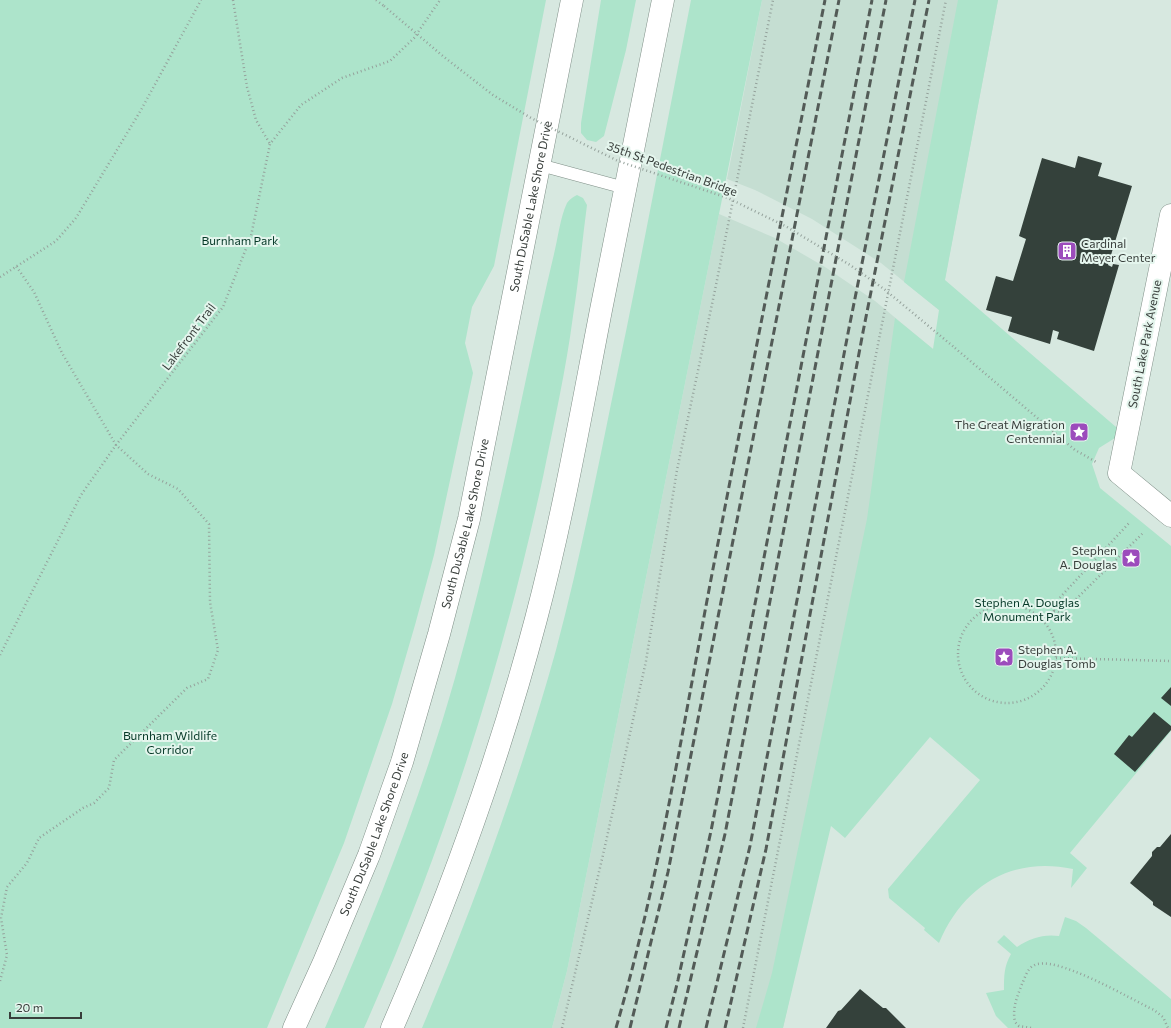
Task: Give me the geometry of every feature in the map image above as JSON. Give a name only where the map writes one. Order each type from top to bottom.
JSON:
[{"type":"main road","name":"South DuSable Lake Shore Drive","points":[[294,1028],[324,962],[368,855],[402,762],[439,634],[469,519],[572,0]]},
{"type":"main road","points":[[392,1028],[415,976],[488,783],[536,619],[576,439],[625,188],[664,0]]},
{"type":"main road","name":"South Lake Park Avenue","points":[[1119,473],[1171,215]]},
{"type":"main road","points":[[1119,473],[1171,516]]},
{"type":"lane","points":[[540,165],[625,188]]},
{"type":"path","points":[[0,277],[56,241],[76,218],[141,110],[201,0]]},
{"type":"path","points":[[233,0],[247,87],[256,120],[270,144]]},
{"type":"path","name":"35th St Pedestrian Bridge","points":[[376,0],[444,57],[493,95],[531,118],[618,161],[728,198],[787,227],[850,265],[884,289],[956,348],[1075,450],[1119,473]]},
{"type":"path","name":"Lakefront Trail","points":[[0,655],[81,495],[116,445],[166,383],[223,307],[251,236],[270,144],[301,105],[342,78],[390,61],[414,38],[440,0]]},
{"type":"path","points":[[562,1028],[603,855],[646,661],[677,470],[716,290],[773,0]]},
{"type":"path","points":[[743,1028],[946,0]]},
{"type":"path","points":[[0,981],[7,955],[1,918],[7,888],[27,863],[39,838],[83,808],[94,803],[109,788],[114,760],[187,688],[208,679],[218,650],[210,602],[209,524],[178,489],[148,474],[116,445],[62,353],[34,292],[16,266]]},
{"type":"path","points":[[1054,611],[1053,605],[1130,522]]},
{"type":"path","points":[[1054,611],[1062,613],[1143,533]]},
{"type":"path","points":[[998,606],[1014,606],[1030,611],[1043,621],[1051,632],[1056,645],[1056,658],[1052,675],[1043,688],[1029,698],[1014,703],[997,703],[981,696],[969,685],[961,670],[958,654],[961,637],[969,623],[982,612],[998,606]]},
{"type":"path","points":[[1043,621],[1054,611]]},
{"type":"path","points":[[1056,658],[1171,661]]},
{"type":"path","points":[[1031,1028],[1019,1026],[1015,1022],[1013,1010],[1026,975],[1033,966],[1043,962],[1056,964],[1092,978],[1154,1010],[1163,1017],[1168,1028]]},
{"type":"shaded area","points":[[762,0],[998,0],[939,310],[881,263],[812,219],[755,190],[727,179]]},
{"type":"shaded area","points":[[719,214],[775,238],[825,267],[875,301],[933,349],[783,1028],[552,1028],[567,971]]},
{"type":"green space","name":"Burnham Wildlife Corridor","points":[[0,0],[546,0],[494,266],[472,307],[465,343],[473,373],[434,555],[392,704],[344,843],[267,1028],[0,1028]]},
{"type":"green space","points":[[601,0],[636,0],[626,50],[604,136],[596,142],[587,140],[581,133],[581,123]]},
{"type":"green space","points":[[691,0],[762,0],[567,971],[552,1028],[422,1028],[460,935],[495,841],[527,746],[556,650],[579,556],[599,462]]},
{"type":"green space","name":"Stephen A. Douglas Monument Park","points":[[958,0],[998,0],[945,280],[1123,433],[1099,448],[1092,464],[1100,488],[1171,546],[1171,731],[1070,853],[1087,868],[1071,888],[1073,869],[1050,866],[1029,867],[1010,872],[992,880],[976,891],[961,906],[949,923],[939,943],[924,930],[925,928],[889,898],[888,889],[980,780],[930,737],[845,838],[831,826],[783,1028],[756,1028],[772,973],[867,519],[895,318],[933,349],[939,310],[904,282]]},
{"type":"green space","points":[[577,195],[583,198],[587,205],[575,302],[563,376],[527,548],[489,688],[445,826],[420,894],[364,1028],[325,1028],[362,942],[396,855],[442,723],[475,604],[493,529],[561,222],[567,203]]},
{"type":"green space","points":[[1065,917],[1076,921],[1086,928],[1171,999],[1171,1028],[1008,1028],[996,1016],[986,993],[1004,990],[1005,971],[1011,954],[997,942],[1004,935],[1017,947],[1037,937],[1059,936]]},
{"type":"building","name":"Cardinal Meyer Center","points":[[1078,156],[1102,163],[1098,176],[1132,186],[1108,265],[1112,267],[1113,264],[1119,265],[1094,351],[1057,339],[1059,332],[1053,330],[1050,344],[1008,331],[1012,317],[986,310],[996,276],[1013,281],[1026,239],[1019,236],[1042,158],[1075,168]]},
{"type":"building","points":[[1171,687],[1171,706],[1161,698]]},
{"type":"building","points":[[1154,712],[1171,726],[1171,730],[1135,772],[1114,754],[1129,735],[1132,737]]},
{"type":"building","points":[[1171,834],[1171,917],[1153,905],[1153,902],[1130,883],[1152,856],[1152,852],[1157,847],[1160,847]]},
{"type":"building","points":[[860,989],[883,1008],[886,1008],[906,1028],[826,1028],[838,1011],[841,1010]]},
{"type":"railway","points":[[616,1028],[658,859],[712,574],[825,0]]},
{"type":"railway","points":[[630,1028],[668,872],[839,0]]},
{"type":"railway","points":[[666,1028],[711,831],[872,0]]},
{"type":"railway","points":[[679,1028],[725,834],[886,0]]},
{"type":"railway","points":[[706,1028],[750,846],[849,328],[915,0]]},
{"type":"railway","points":[[725,1028],[766,849],[863,332],[929,0]]},
{"type":"place","name":"Cardinal Meyer Center","points":[[1067,251]]},
{"type":"place","name":"The Great Migration Centennial","points":[[1079,432]]},
{"type":"place","name":"Stephen A. Douglas","points":[[1131,558]]},
{"type":"place","name":"Stephen A. Douglas Tomb","points":[[1004,657]]},
{"type":"park label","name":"Burnham Park","points":[[240,241]]}]
